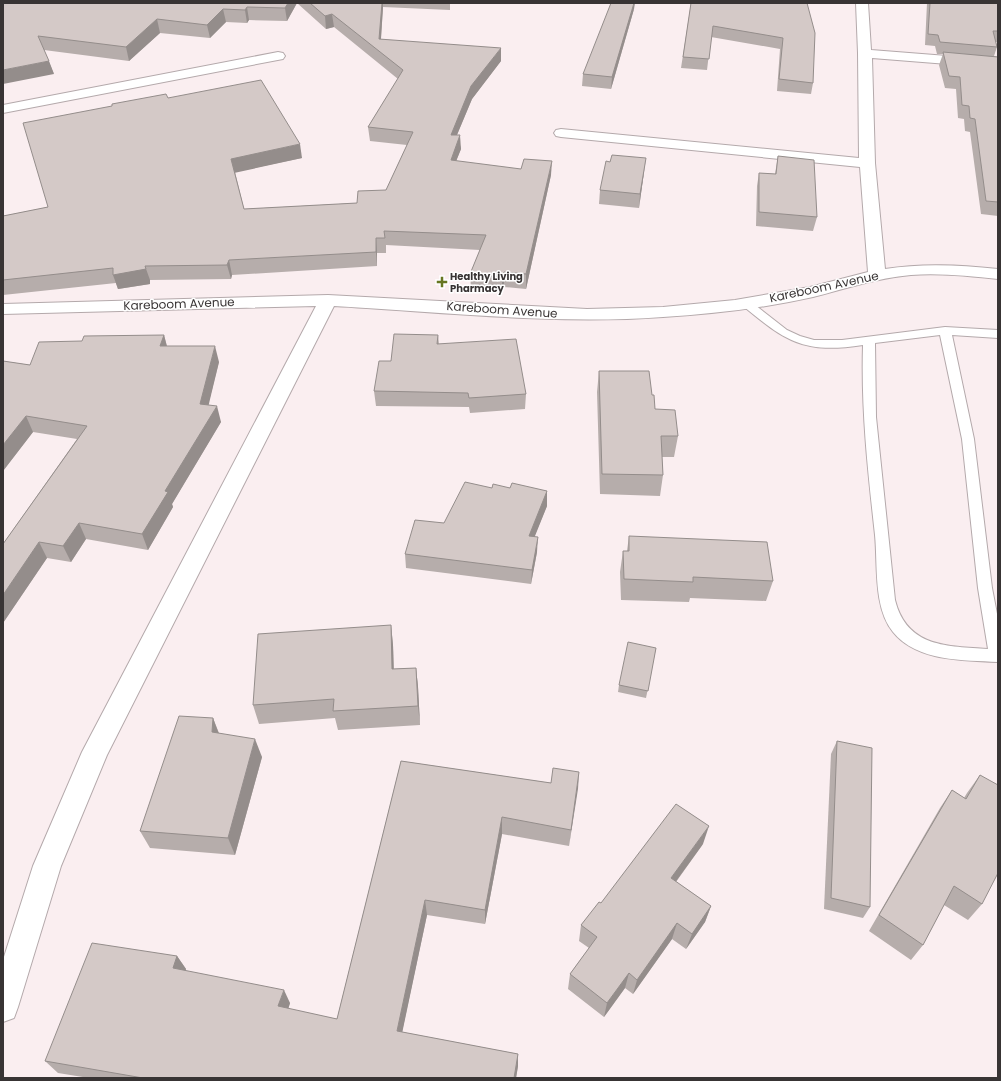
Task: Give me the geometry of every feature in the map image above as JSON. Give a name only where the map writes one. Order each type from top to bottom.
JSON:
[{"type":"street","points":[[862,3],[865,53],[867,164],[877,275]]},
{"type":"street","points":[[865,53],[998,64]]},
{"type":"street","points":[[3,109],[278,56]]},
{"type":"street","points":[[561,133],[867,164]]},
{"type":"street","name":"Kareboom Avenue","points":[[3,310],[328,300],[586,315],[663,312],[746,304],[812,292],[877,275],[910,270],[948,269],[998,274]]},
{"type":"street","points":[[3,1007],[47,866],[95,752],[328,300]]},
{"type":"lane","points":[[746,304],[796,339],[833,346],[945,330],[998,334]]},
{"type":"lane","points":[[869,340],[870,429],[888,601],[898,627],[918,644],[941,651],[998,656],[984,588],[968,439],[945,330]]},
{"type":"building","points":[[3,3],[288,3],[285,8],[247,7],[245,10],[223,9],[207,25],[157,19],[126,47],[38,36],[49,61],[3,70]]},
{"type":"building","points":[[310,3],[382,3],[379,39],[501,48],[471,86],[451,135],[460,135],[451,160],[521,169],[524,159],[552,161],[526,274],[504,272],[502,277],[470,274],[486,235],[384,231],[385,238],[376,238],[376,252],[229,260],[227,265],[145,266],[146,269],[113,275],[113,268],[3,280],[3,216],[48,207],[23,123],[166,94],[168,98],[261,80],[300,144],[231,159],[244,209],[357,203],[358,191],[386,190],[413,132],[368,127],[403,70],[332,14],[325,16]]},
{"type":"building","points":[[611,3],[634,3],[612,77],[583,74]]},
{"type":"building","points":[[691,3],[807,3],[815,33],[813,83],[779,79],[783,38],[713,26],[709,59],[683,57]]},
{"type":"building","points":[[930,3],[998,3],[998,31],[993,31],[997,47],[940,42],[938,35],[928,34]]},
{"type":"building","points":[[943,52],[998,57],[998,202],[986,201],[975,119],[970,118],[969,106],[962,105],[960,77],[949,76]]},
{"type":"building","points":[[612,155],[646,158],[640,194],[600,190],[606,161],[610,162]]},
{"type":"building","points":[[778,156],[814,160],[817,217],[759,212],[759,173],[776,174]]},
{"type":"building","points":[[394,334],[438,335],[437,344],[516,339],[526,394],[469,398],[468,393],[374,391],[379,361],[391,361]]},
{"type":"building","points":[[164,335],[160,346],[215,346],[200,404],[217,406],[165,491],[168,492],[142,534],[79,523],[63,546],[39,542],[3,595],[3,544],[87,426],[26,416],[3,445],[3,361],[30,365],[39,342],[82,341],[84,336]]},
{"type":"building","points":[[599,371],[649,371],[655,409],[675,410],[678,436],[661,436],[663,475],[602,474]]},
{"type":"building","points":[[465,482],[492,488],[493,484],[510,488],[512,483],[547,491],[529,536],[538,537],[532,570],[405,554],[415,520],[444,523]]},
{"type":"building","points":[[629,536],[767,542],[773,581],[693,577],[693,582],[624,579],[623,551],[629,551]]},
{"type":"building","points":[[391,625],[392,669],[416,668],[418,706],[333,711],[334,699],[253,705],[258,634]]},
{"type":"building","points":[[628,642],[656,648],[648,691],[619,685]]},
{"type":"building","points":[[179,716],[213,718],[212,732],[255,739],[228,838],[140,831]]},
{"type":"building","points":[[837,741],[872,748],[870,907],[831,898]]},
{"type":"building","points":[[401,761],[551,783],[553,768],[579,772],[571,830],[502,817],[485,910],[425,900],[397,1031],[518,1054],[514,1078],[143,1078],[45,1061],[92,943],[177,956],[173,968],[284,990],[278,1006],[337,1019]]},
{"type":"building","points":[[980,775],[998,785],[998,873],[982,904],[954,886],[923,945],[879,915],[952,790],[966,799]]},
{"type":"building","points":[[676,804],[709,826],[671,878],[711,906],[692,934],[677,923],[637,980],[629,973],[607,1003],[570,974],[597,937],[581,925],[599,902],[601,903]]},
{"type":"place","name":"Healthy Living Pharmacy","points":[[442,282]]}]
